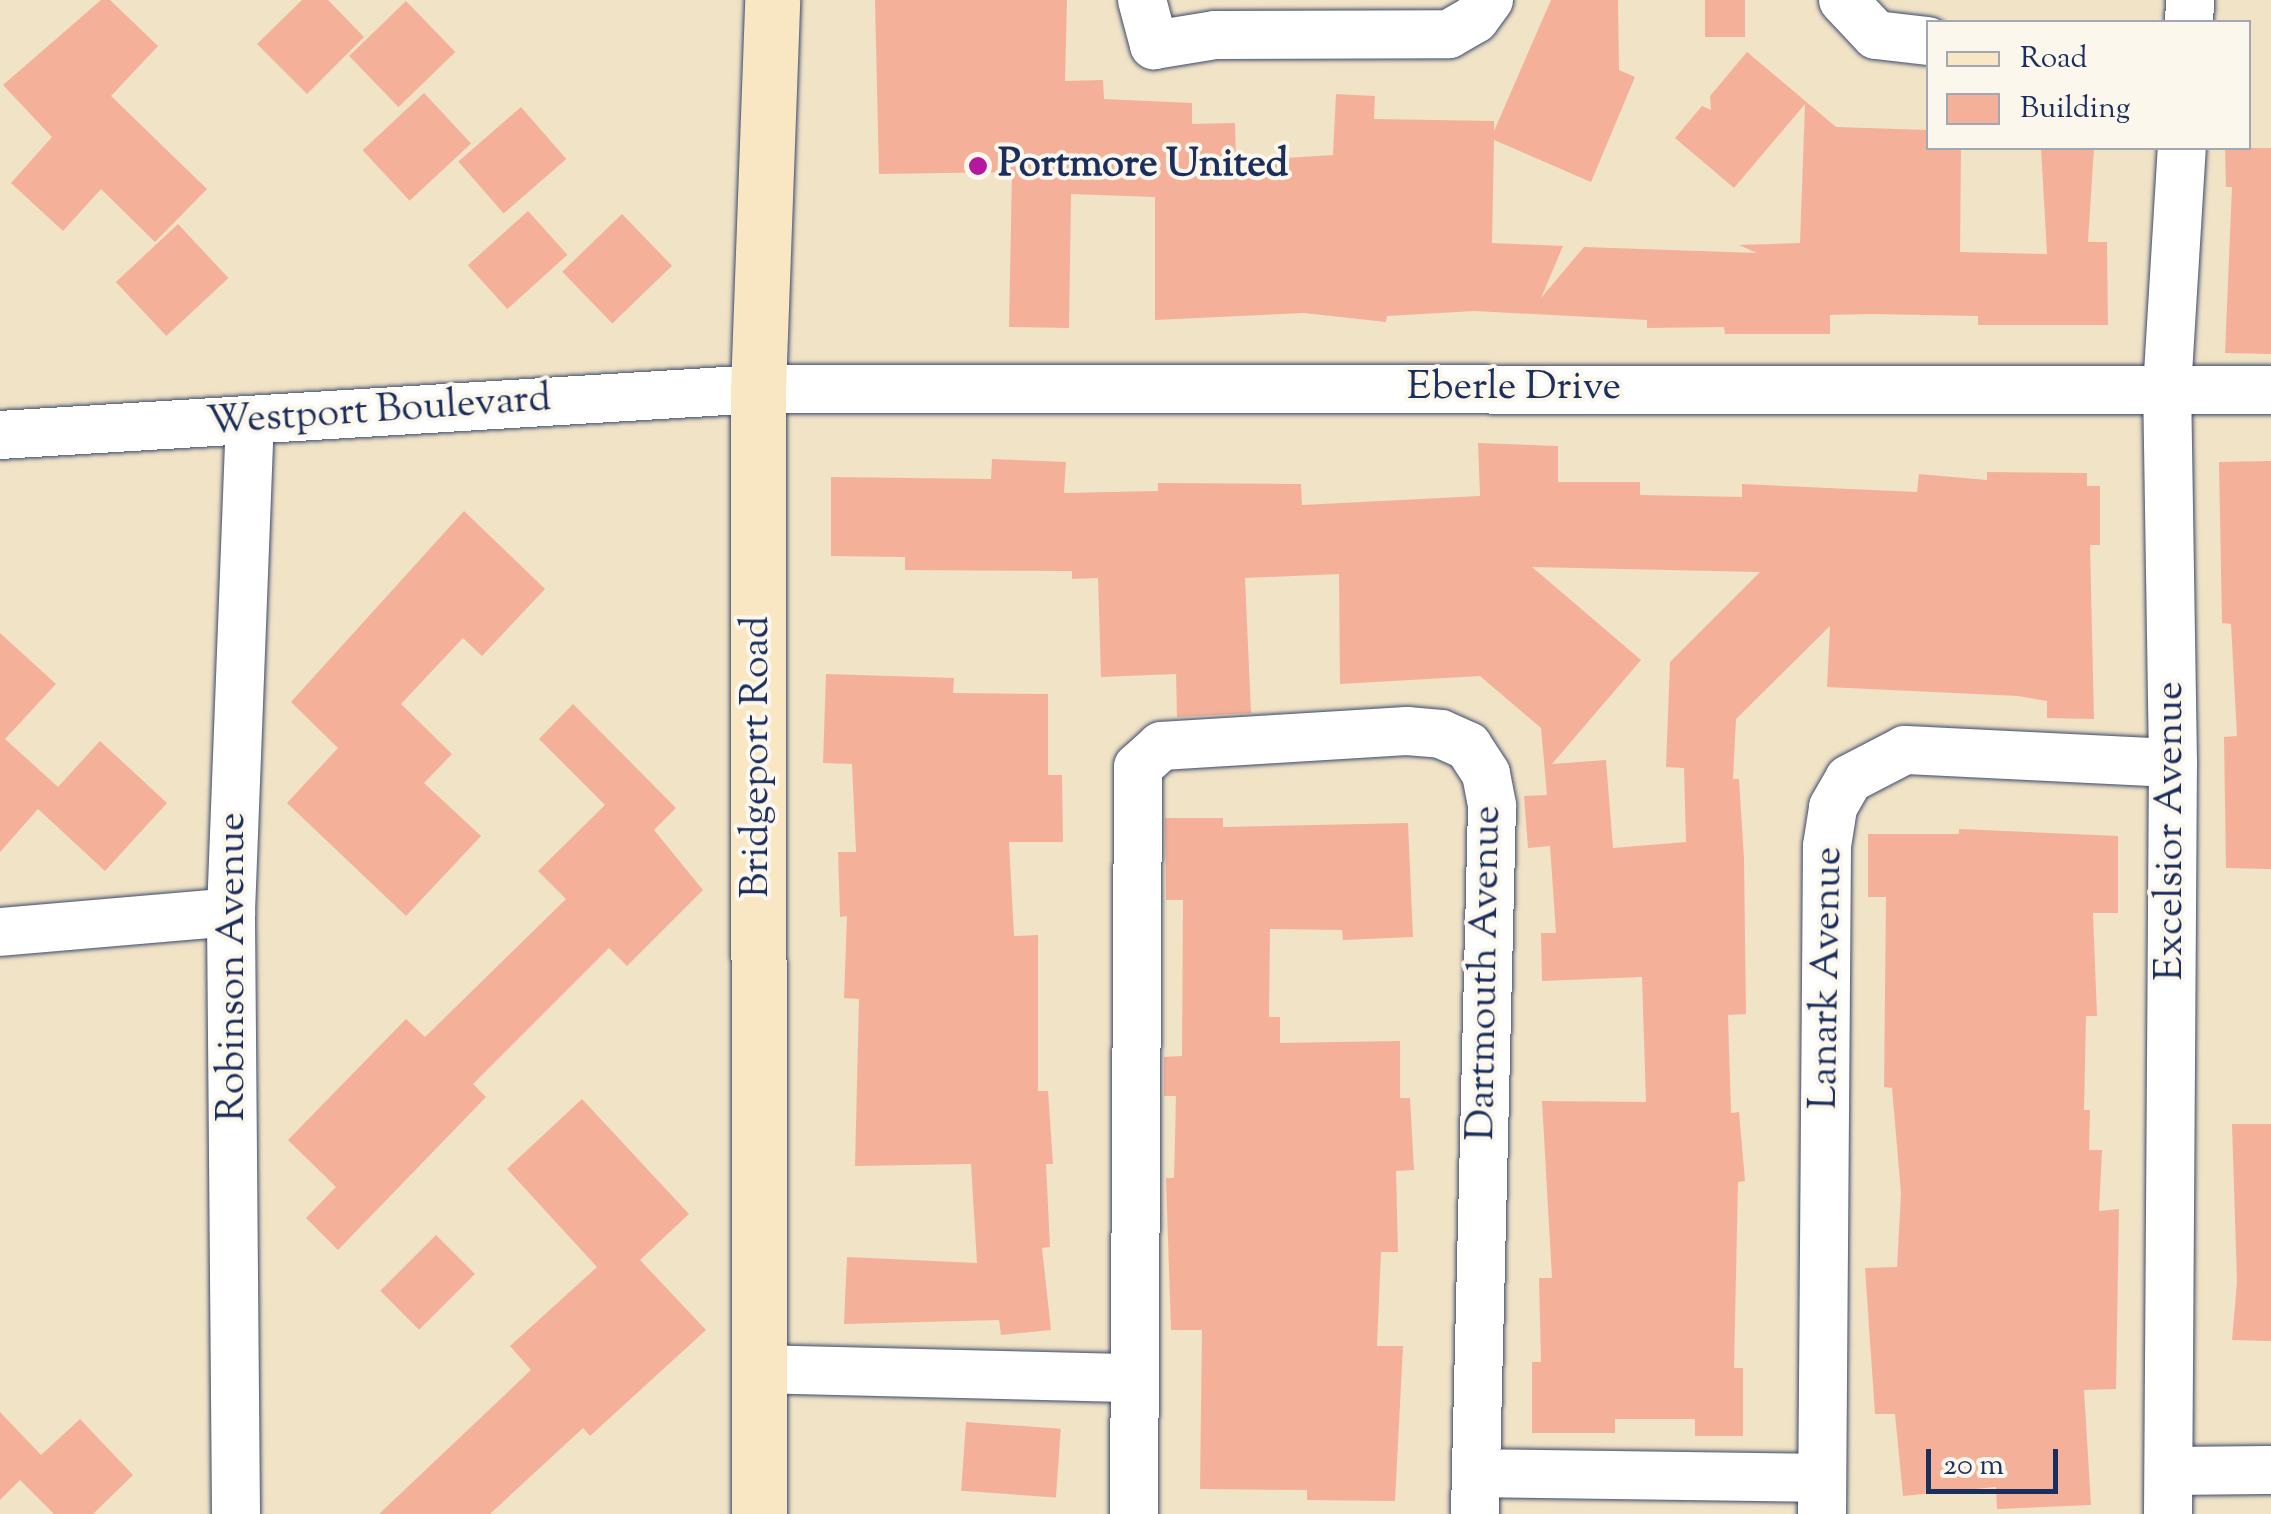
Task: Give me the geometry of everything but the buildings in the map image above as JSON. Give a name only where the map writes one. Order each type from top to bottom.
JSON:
[{"type":"main road","name":"Bridgeport Road","points":[[758,1514],[758,388],[772,0]]},
{"type":"street","points":[[1142,0],[1154,44],[1215,36],[1448,34],[1482,9]]},
{"type":"street","points":[[1843,0],[1876,35],[1926,42]]},
{"type":"street","name":"Excelsior Avenue","points":[[2169,1493],[2173,763],[2167,390],[2182,150]]},
{"type":"street","name":"Eberle Drive","points":[[758,388],[2271,390]]},
{"type":"street","name":"Westport Boulevard","points":[[0,435],[758,388]]},
{"type":"street","name":"Robinson Avenue","points":[[236,1514],[230,912],[250,421]]},
{"type":"street","name":"Dartmouth Avenue","points":[[1134,1514],[1138,767],[1162,746],[1178,744],[1441,734],[1468,746],[1486,774],[1492,806],[1475,1494]]},
{"type":"street","name":"Lanark Avenue","points":[[1822,1496],[1828,846],[1834,808],[1849,779],[1905,750],[2173,763]]},
{"type":"street","points":[[0,932],[230,912]]},
{"type":"street","points":[[758,1369],[1133,1378]]},
{"type":"street","points":[[2169,1493],[2271,1470]]},
{"type":"street","points":[[1475,1494],[1822,1496]]},
{"type":"place","name":"Portmore United","points":[[978,166]]}]
